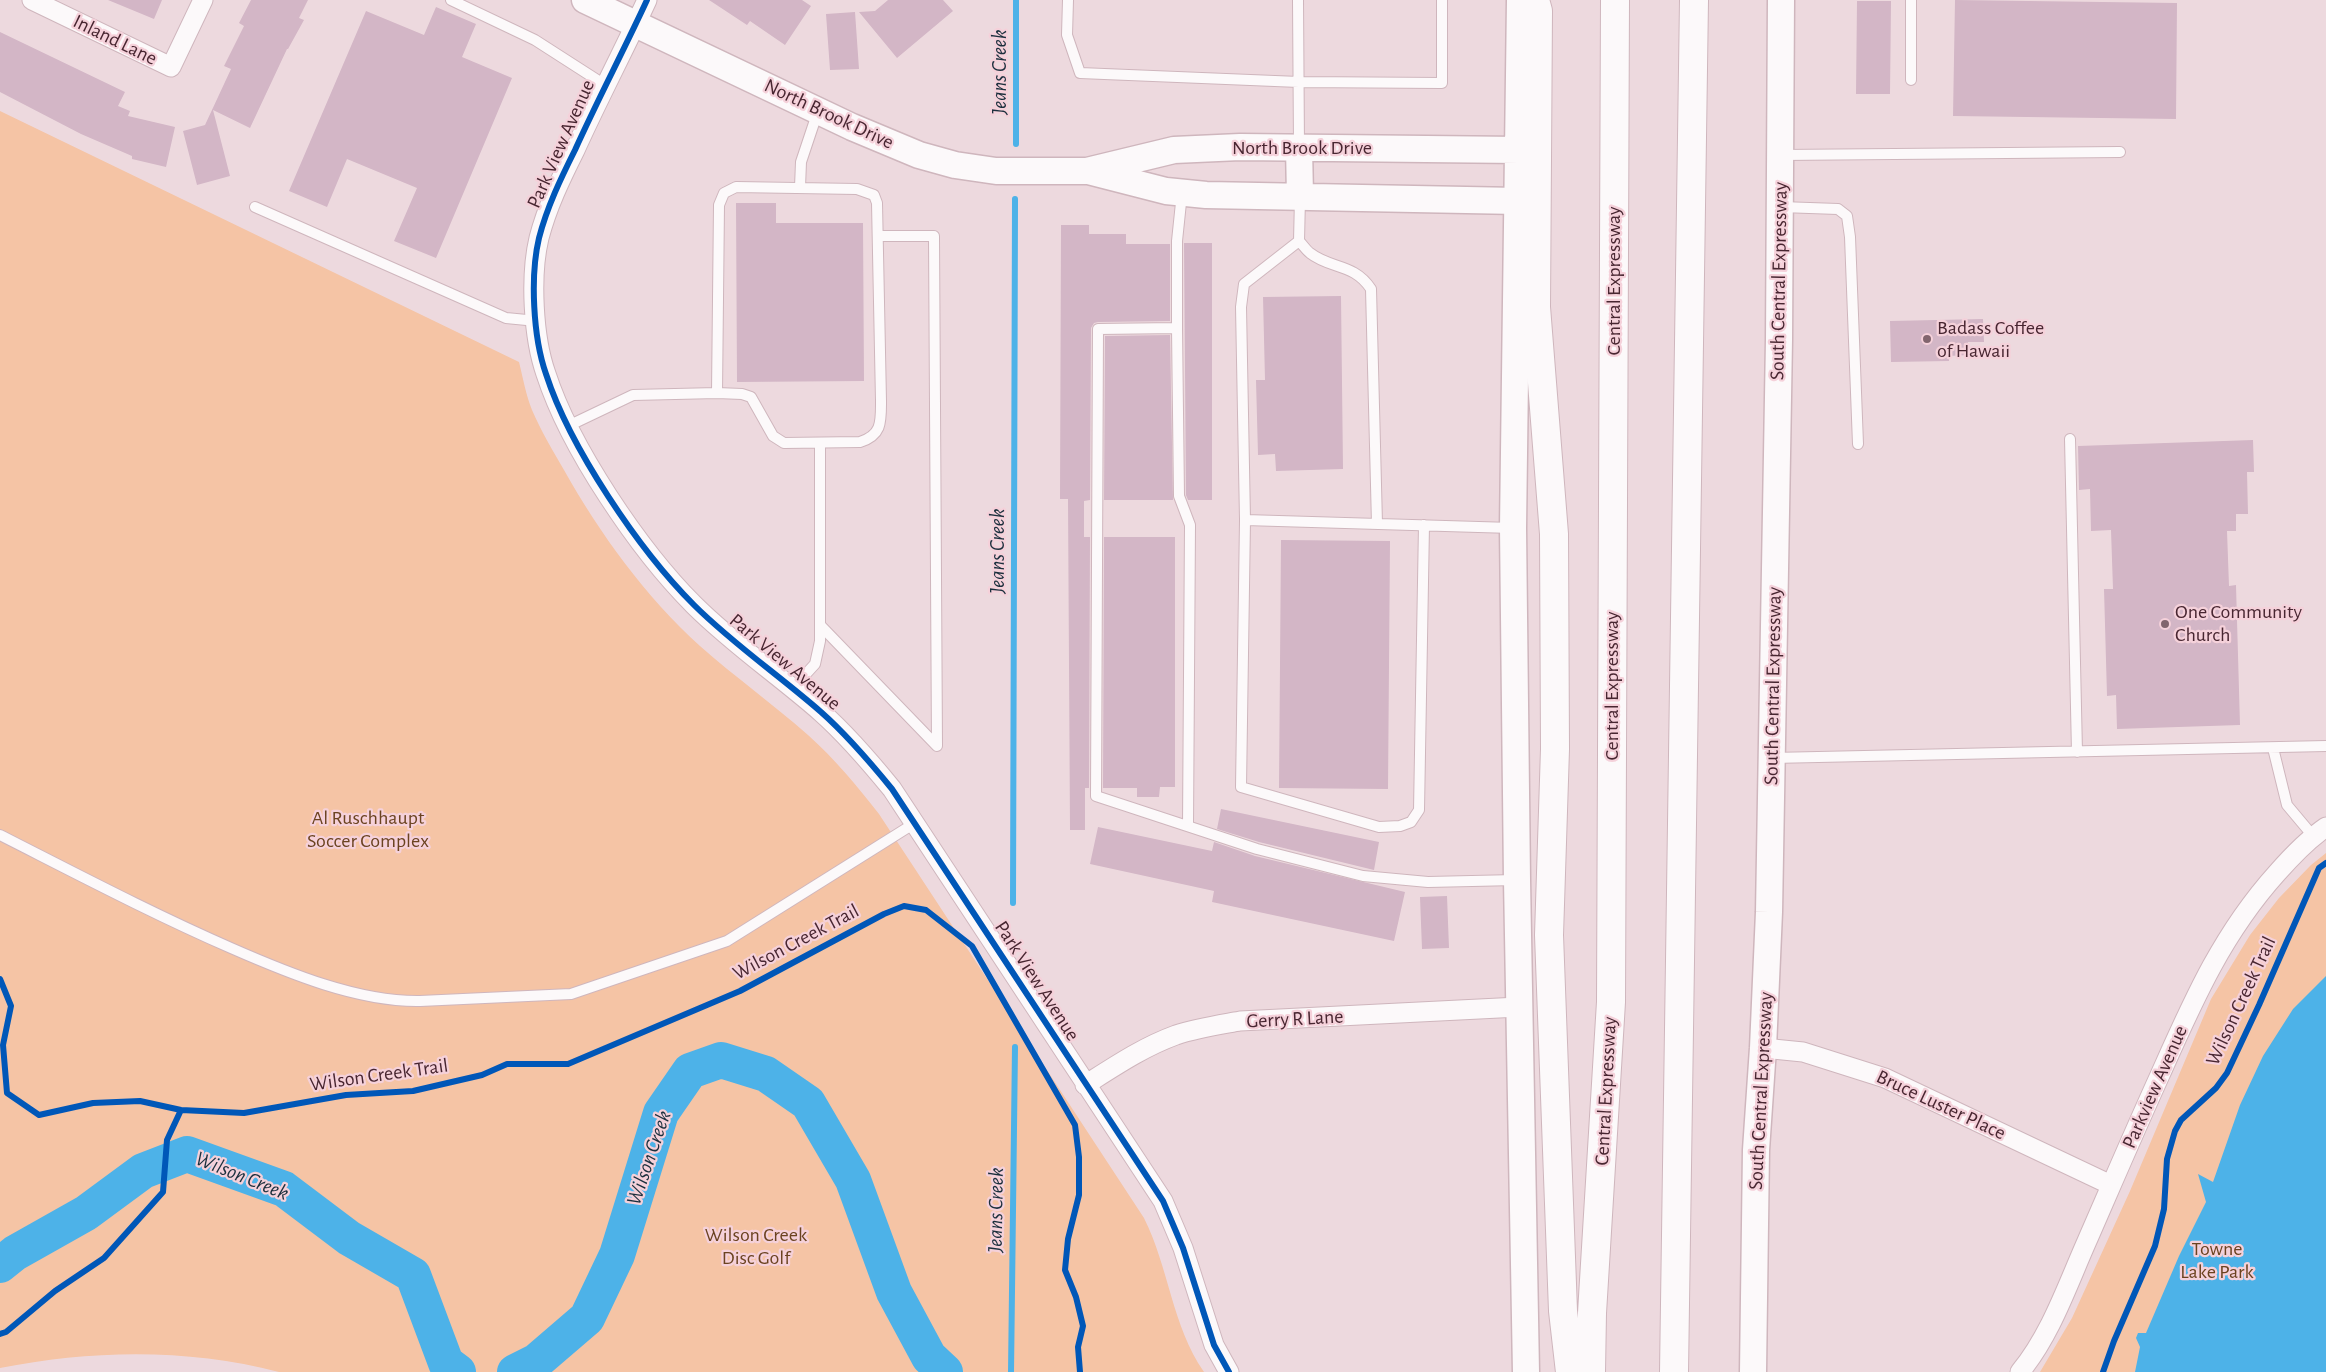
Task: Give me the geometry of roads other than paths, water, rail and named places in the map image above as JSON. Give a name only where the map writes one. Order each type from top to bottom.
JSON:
[{"type":"highway","points":[[1535,0],[1538,11],[1536,307],[1554,534],[1555,749],[1549,935],[1563,1311],[1570,1372]]},
{"type":"highway","name":"Central Expressway","points":[[1591,1372],[1592,1313],[1611,1002],[1615,0]]},
{"type":"highway","points":[[1674,1372],[1694,0]]},
{"type":"main road","name":"North Brook Drive","points":[[585,0],[852,127],[919,155],[955,165],[996,171],[1087,171],[1174,150],[1299,147],[1519,150]]},
{"type":"main road","points":[[1520,0],[1513,528],[1526,1372]]},
{"type":"main road","name":"South Central Expressway","points":[[1752,1372],[1756,1150],[1769,912],[1780,207],[1781,0]]},
{"type":"main road","points":[[1299,147],[1300,196]]},
{"type":"main road","name":"North Brook Drive","points":[[1087,171],[1166,191],[1206,195],[1518,201]]},
{"type":"street","name":"Inland Lane","points":[[32,0],[171,67],[203,0]]},
{"type":"street","name":"Park View Avenue","points":[[648,0],[558,185],[539,239],[536,267],[537,321],[545,372],[568,426],[629,526],[654,561],[716,626],[823,714],[874,767],[915,824],[1163,1201],[1183,1248],[1214,1345],[1229,1372]]},
{"type":"street","name":"Parkview Avenue","points":[[2020,1372],[2032,1358],[2056,1313],[2111,1184],[2202,981],[2223,944],[2264,887],[2319,832]]},
{"type":"street","name":"Gerry R Lane","points":[[1085,1085],[1151,1046],[1206,1027],[1240,1021],[1519,1008]]},
{"type":"street","name":"Bruce Luster Place","points":[[1763,1048],[1803,1052],[1885,1078],[2111,1184]]},
{"type":"lane","points":[[451,0],[536,40],[605,85]]},
{"type":"lane","points":[[1068,0],[1068,35],[1080,73],[1299,82],[1442,83],[1442,0]]},
{"type":"lane","points":[[1298,0],[1299,147]]},
{"type":"lane","points":[[1911,0],[1911,80]]},
{"type":"lane","points":[[800,187],[801,162],[818,110]]},
{"type":"lane","points":[[1780,155],[2120,152]]},
{"type":"lane","points":[[568,426],[633,395],[742,394],[751,397],[773,436],[784,443],[860,442],[871,438],[878,430],[881,402],[877,202],[874,195],[857,188],[800,187],[736,187],[724,194],[719,205],[717,394]]},
{"type":"lane","points":[[1182,192],[1178,241],[1177,328],[1179,496],[1190,525],[1188,826]]},
{"type":"lane","points":[[1300,196],[1299,241],[1310,253],[1346,267],[1366,282],[1371,290],[1377,524]]},
{"type":"lane","points":[[254,207],[506,318],[537,321]]},
{"type":"lane","points":[[1780,207],[1838,209],[1847,216],[1850,237],[1858,444]]},
{"type":"lane","points":[[820,625],[937,746],[934,236],[878,236]]},
{"type":"lane","points":[[1299,241],[1244,284],[1241,307],[1245,520],[1242,787],[1379,827],[1400,826],[1412,822],[1420,810],[1424,525]]},
{"type":"lane","points":[[1177,328],[1098,329],[1096,796],[1256,849],[1363,876],[1428,882],[1517,880]]},
{"type":"lane","points":[[2070,439],[2077,752]]},
{"type":"lane","points":[[793,688],[815,664],[820,641],[820,443]]},
{"type":"lane","points":[[1245,520],[1513,528]]},
{"type":"lane","points":[[1772,758],[2326,746]]},
{"type":"lane","points":[[2273,748],[2287,805],[2319,832]]},
{"type":"lane","points":[[0,835],[177,924],[296,977],[395,1002],[411,1002],[571,994],[727,941],[915,824]]},
{"type":"water","points":[[2326,976],[2326,1372],[2135,1372],[2140,1347],[2136,1338],[2138,1333],[2146,1333],[2179,1256],[2206,1202],[2198,1174],[2213,1182],[2240,1105],[2263,1056],[2293,1009]]},
{"type":"waterway","name":"Jeans Creek","points":[[1016,0],[1016,144]]},
{"type":"waterway","name":"Jeans Creek","points":[[1013,903],[1015,199]]},
{"type":"waterway","name":"Jeans Creek","points":[[1011,1372],[1015,1047]]},
{"type":"waterway","name":"Wilson Creek","points":[[515,1372],[537,1361],[587,1318],[617,1255],[661,1113],[690,1071],[721,1060],[766,1074],[808,1103],[853,1180],[894,1292],[929,1357],[945,1372]]},
{"type":"waterway","name":"Wilson Creek","points":[[0,1265],[15,1253],[86,1213],[143,1171],[187,1154],[284,1189],[349,1238],[413,1275],[446,1363],[458,1372]]},
{"type":"place","name":"Badass Coffee of Hawaii","points":[[1927,339]]},
{"type":"place","name":"One Community Church","points":[[2165,624]]},
{"type":"park label","name":"Al Ruschhaupt Soccer Complex","points":[[368,830]]},
{"type":"park label","name":"Wilson Creek Disc Golf","points":[[756,1246]]},
{"type":"park label","name":"Towne Lake Park","points":[[2217,1260]]}]
